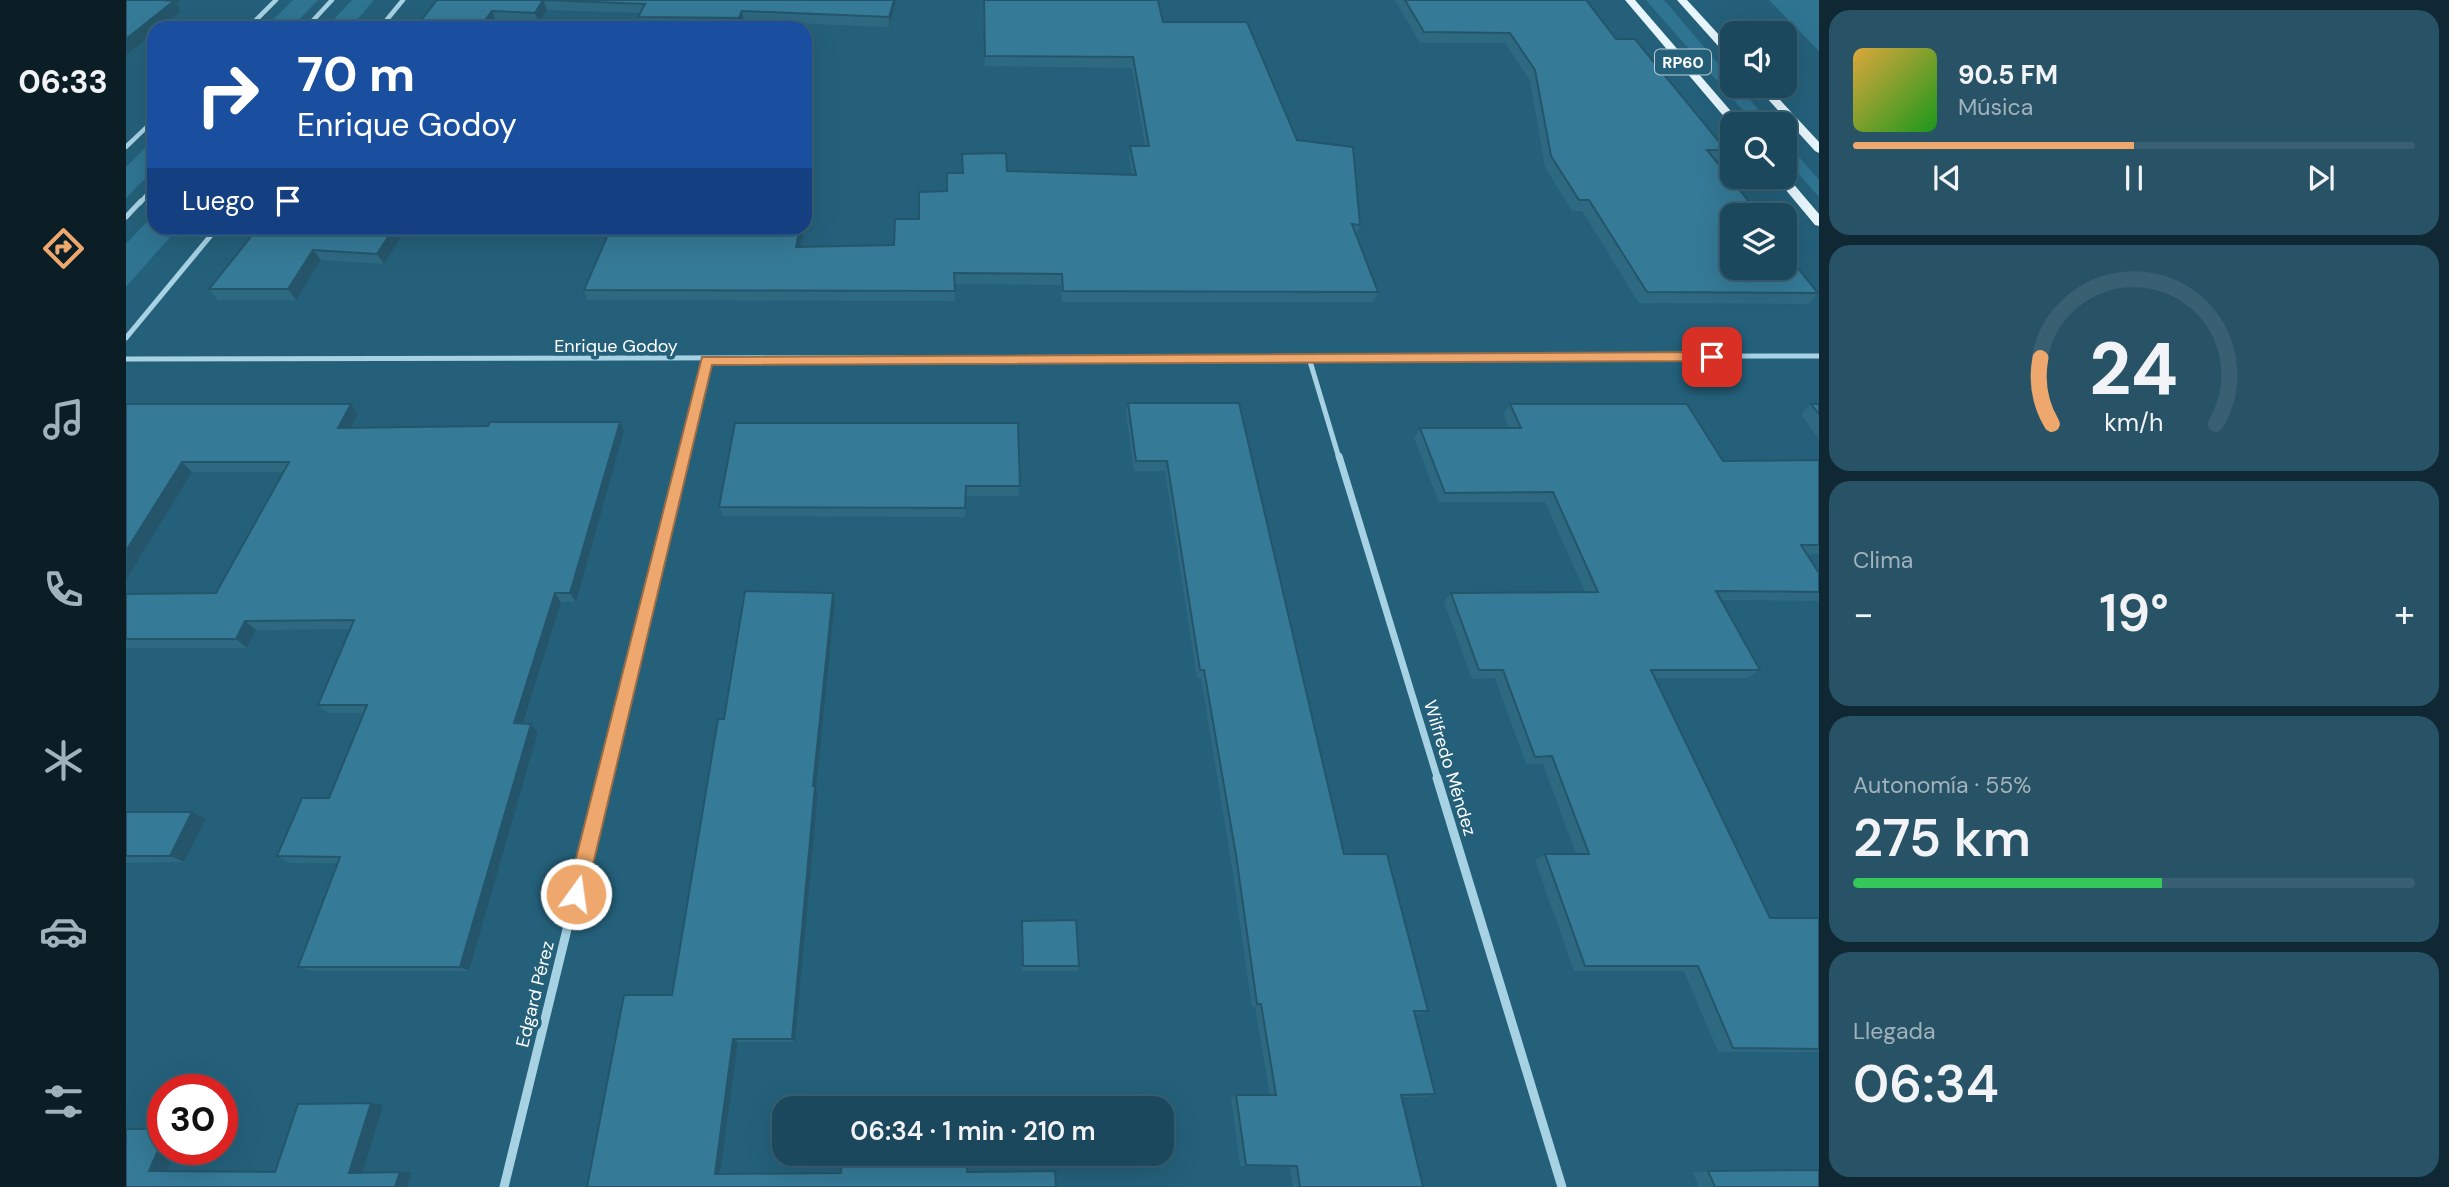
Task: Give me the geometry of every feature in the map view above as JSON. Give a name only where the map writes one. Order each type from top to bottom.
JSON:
[{"type":"main road","name":"RP60","points":[[1630,0],[1726,112]]},
{"type":"main road","name":"RP60","points":[[1682,0],[1720,42]]},
{"type":"main road","points":[[1772,98],[1819,149]]},
{"type":"main road","points":[[1791,189],[1819,222]]},
{"type":"street","points":[[255,21],[276,0]]},
{"type":"street","points":[[312,21],[332,0]]},
{"type":"street","points":[[386,21],[403,0]]},
{"type":"street","points":[[126,147],[147,127]]},
{"type":"street","points":[[126,217],[147,194]]},
{"type":"street","points":[[126,338],[211,235]]},
{"type":"street","name":"Enrique Godoy","points":[[126,359],[1819,356]]},
{"type":"street","name":"Wilfredo Méndez","points":[[1309,358],[1562,1187]]},
{"type":"street","name":"Edgard Pérez","points":[[504,1187],[707,360]]},
{"type":"shaded area","points":[[293,0],[318,0],[298,21],[272,21]]},
{"type":"shaded area","points":[[352,0],[374,0],[356,21],[332,21]]},
{"type":"shaded area","points":[[1646,0],[1664,0],[1720,66],[1720,84]]},
{"type":"shaded area","points":[[1769,0],[1819,0],[1819,51],[1797,29],[1797,21],[1790,21]]},
{"type":"shaded area","points":[[1732,98],[1748,98],[1761,112],[1744,112]]},
{"type":"shaded area","points":[[147,146],[147,176],[126,198],[126,167]]},
{"type":"shaded area","points":[[1797,155],[1819,180],[1819,197],[1797,172]]},
{"type":"shaded area","points":[[147,222],[147,235],[172,235],[126,287],[126,244]]},
{"type":"building","points":[[126,0],[174,1],[147,21],[126,39]]},
{"type":"building","points":[[437,0],[543,0],[535,13],[492,11],[484,21],[420,21]]},
{"type":"building","points":[[543,0],[894,0],[889,17],[742,11],[739,18],[638,17],[645,4]]},
{"type":"building","points":[[984,0],[1158,0],[1163,22],[1247,22],[1297,140],[1353,147],[1360,225],[1352,224],[1378,292],[1063,291],[1062,274],[954,273],[955,291],[584,290],[608,235],[799,235],[796,247],[894,245],[895,219],[919,219],[919,192],[947,191],[947,173],[963,173],[962,154],[1006,153],[1007,171],[1136,175],[1130,146],[1149,146],[1133,57],[985,56]]},
{"type":"building","points":[[1405,0],[1586,0],[1616,39],[1635,39],[1720,143],[1720,150],[1707,150],[1720,166],[1720,189],[1739,189],[1750,203],[1720,203],[1720,280],[1797,280],[1797,267],[1818,293],[1647,292],[1589,200],[1579,200],[1551,156],[1535,70],[1510,33],[1424,32]]},
{"type":"building","points":[[252,235],[389,235],[377,254],[313,250],[288,289],[209,289]]},
{"type":"building","points":[[1128,403],[1239,403],[1344,854],[1387,854],[1428,1011],[1414,1011],[1435,1094],[1401,1095],[1423,1187],[1300,1187],[1297,1166],[1246,1165],[1236,1095],[1276,1095],[1261,1004],[1257,1004],[1236,855],[1204,670],[1200,670],[1167,461],[1136,461]]},
{"type":"building","points":[[126,404],[351,404],[338,428],[488,426],[490,422],[620,422],[570,593],[555,593],[514,723],[531,724],[460,967],[298,967],[340,857],[277,856],[302,798],[329,798],[367,705],[318,705],[354,620],[245,621],[236,639],[126,639],[126,594],[216,593],[289,462],[182,462],[126,551]]},
{"type":"building","points":[[1510,404],[1687,404],[1723,461],[1819,460],[1819,545],[1801,545],[1819,573],[1819,592],[1716,591],[1760,670],[1651,670],[1770,918],[1819,918],[1819,1049],[1733,1048],[1698,966],[1585,966],[1545,854],[1589,854],[1552,756],[1535,757],[1503,670],[1479,670],[1451,593],[1598,592],[1553,492],[1445,493],[1420,428],[1521,428]]},
{"type":"building","points":[[1811,404],[1819,404],[1819,414]]},
{"type":"building","points":[[735,423],[1018,423],[1020,486],[966,486],[965,508],[719,507]]},
{"type":"building","points":[[745,591],[833,593],[813,786],[792,1039],[733,1039],[715,1174],[841,1173],[841,1166],[967,1166],[967,1172],[1055,1171],[1056,1187],[587,1187],[624,995],[672,995],[718,719],[724,719]]},
{"type":"building","points":[[126,812],[192,812],[170,856],[126,856]]},
{"type":"building","points":[[1076,920],[1079,966],[1023,966],[1022,921]]},
{"type":"building","points":[[371,1103],[349,1173],[400,1172],[395,1187],[126,1187],[126,1129],[147,1129],[147,1165],[152,1165],[149,1171],[275,1172],[298,1104]]},
{"type":"building","points":[[1819,1170],[1819,1187],[1715,1187],[1708,1171]]},
{"type":"route","points":[[576,894],[707,360],[1712,357]]}]
